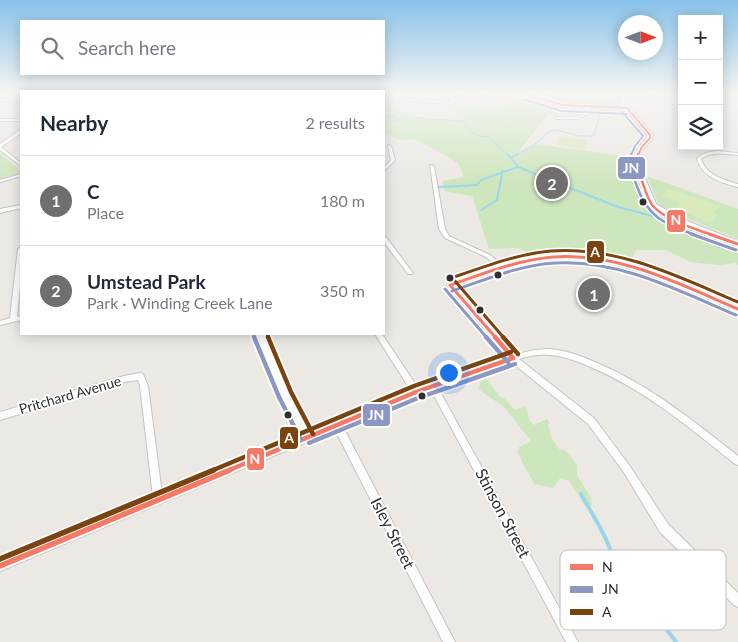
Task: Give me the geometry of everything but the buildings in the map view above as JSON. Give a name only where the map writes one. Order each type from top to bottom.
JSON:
[{"type":"street","points":[[641,123],[650,133],[650,138],[638,149],[636,158],[638,170],[653,206],[665,214],[738,244]]},
{"type":"street","points":[[20,132],[0,147],[20,164]]},
{"type":"street","points":[[385,169],[394,160],[389,146]]},
{"type":"street","points":[[738,154],[709,153],[702,155],[699,162],[710,174],[738,186]]},
{"type":"street","points":[[432,166],[442,229],[447,237],[488,256],[503,269]]},
{"type":"street","points":[[0,181],[20,175]]},
{"type":"street","points":[[0,211],[20,207]]},
{"type":"street","points":[[385,239],[410,273]]},
{"type":"street","points":[[686,550],[664,528],[626,468],[591,422],[533,377],[513,358],[450,285],[503,269],[555,257],[607,260],[635,268],[738,309]]},
{"type":"street","points":[[13,320],[20,258]]},
{"type":"street","points":[[0,324],[20,318]]},
{"type":"street","points":[[260,335],[286,395],[307,437]]},
{"type":"street","points":[[379,335],[416,392]]},
{"type":"street","points":[[0,566],[416,392],[535,352],[551,352],[573,356],[617,375],[645,391],[680,415],[738,461]]},
{"type":"street","name":"Pritchard Avenue","points":[[0,418],[124,379],[140,376],[144,386],[158,499]]},
{"type":"street","name":"Stinson Street","points":[[433,386],[560,620]]},
{"type":"street","name":"Isley Street","points":[[337,424],[449,642]]},
{"type":"street","points":[[726,589],[738,601]]},
{"type":"street","name":"Stinson Street","points":[[565,630],[572,642]]},
{"type":"green space","points":[[385,123],[541,123],[517,154],[536,144],[629,157],[631,172],[639,194],[653,212],[738,248],[738,265],[736,263],[719,265],[690,262],[666,250],[636,250],[631,260],[598,254],[567,252],[531,254],[517,248],[489,249],[472,196],[444,191],[443,181],[464,177],[459,164],[414,139],[400,140],[385,133]]},
{"type":"green space","points":[[559,136],[587,140],[586,149],[557,145]]},
{"type":"green space","points":[[0,153],[20,170],[20,173],[0,179]]},
{"type":"green space","points":[[647,176],[738,209],[738,239],[663,208],[658,203]]},
{"type":"green space","points":[[669,189],[720,206],[714,213],[717,215],[710,222],[674,209],[680,202],[662,196]]},
{"type":"green space","points":[[486,378],[500,397],[505,399],[515,410],[524,407],[527,409],[529,420],[534,425],[547,419],[550,423],[548,425],[552,439],[559,449],[566,451],[577,465],[577,475],[591,498],[592,506],[585,505],[569,481],[560,478],[553,488],[534,484],[517,452],[519,447],[531,441],[504,407],[478,389],[481,381]]},
{"type":"waterway","points":[[464,123],[472,132],[480,136],[489,137],[508,155]]},
{"type":"waterway","points":[[516,155],[535,144],[550,131],[558,130],[578,136],[593,136],[597,123]]},
{"type":"waterway","points":[[511,158],[518,154]]},
{"type":"waterway","points":[[508,155],[511,158]]},
{"type":"waterway","points":[[511,158],[518,167]]},
{"type":"waterway","points":[[502,173],[518,167]]},
{"type":"waterway","points":[[518,167],[618,207],[675,222]]},
{"type":"waterway","points":[[439,187],[477,185],[481,180],[502,173]]},
{"type":"waterway","points":[[481,210],[497,200],[502,173]]},
{"type":"waterway","points":[[684,227],[698,235]]},
{"type":"waterway","points":[[696,234],[717,246],[738,251]]},
{"type":"waterway","points":[[581,494],[611,550]]},
{"type":"waterway","points":[[667,630],[676,642]]},
{"type":"transit line","name":"JN","points":[[632,123],[643,136],[632,151],[631,161],[632,172],[643,203],[648,210],[677,228],[736,250]]},
{"type":"transit line","name":"N","points":[[640,123],[650,135],[650,138],[639,152],[637,167],[648,197],[654,207],[661,213],[682,223],[738,244]]},
{"type":"transit line","name":"A","points":[[448,279],[499,262],[525,256],[551,251],[576,250],[624,258],[647,265],[738,302]]},
{"type":"transit line","name":"N","points":[[450,285],[527,261],[553,257],[577,257],[625,264],[671,280],[738,309]]},
{"type":"transit line","name":"JN","points":[[452,291],[529,267],[555,263],[579,263],[602,266],[648,278],[736,315]]},
{"type":"transit line","name":"A","points":[[455,281],[518,354]]},
{"type":"transit line","name":"N","points":[[450,285],[513,358]]},
{"type":"transit line","name":"JN","points":[[445,289],[508,362]]},
{"type":"transit line","name":"A","points":[[267,335],[291,392],[313,434]]},
{"type":"transit line","name":"JN","points":[[254,336],[279,397],[301,440]]},
{"type":"transit line","name":"A","points":[[0,559],[414,386],[511,352]]},
{"type":"transit line","name":"N","points":[[0,566],[416,392],[513,358]]},
{"type":"transit line","name":"JN","points":[[309,443],[418,398],[515,364]]},
{"type":"place","name":"Umstead Park","points":[[552,183]]},
{"type":"place","name":"C","points":[[594,294]]}]
